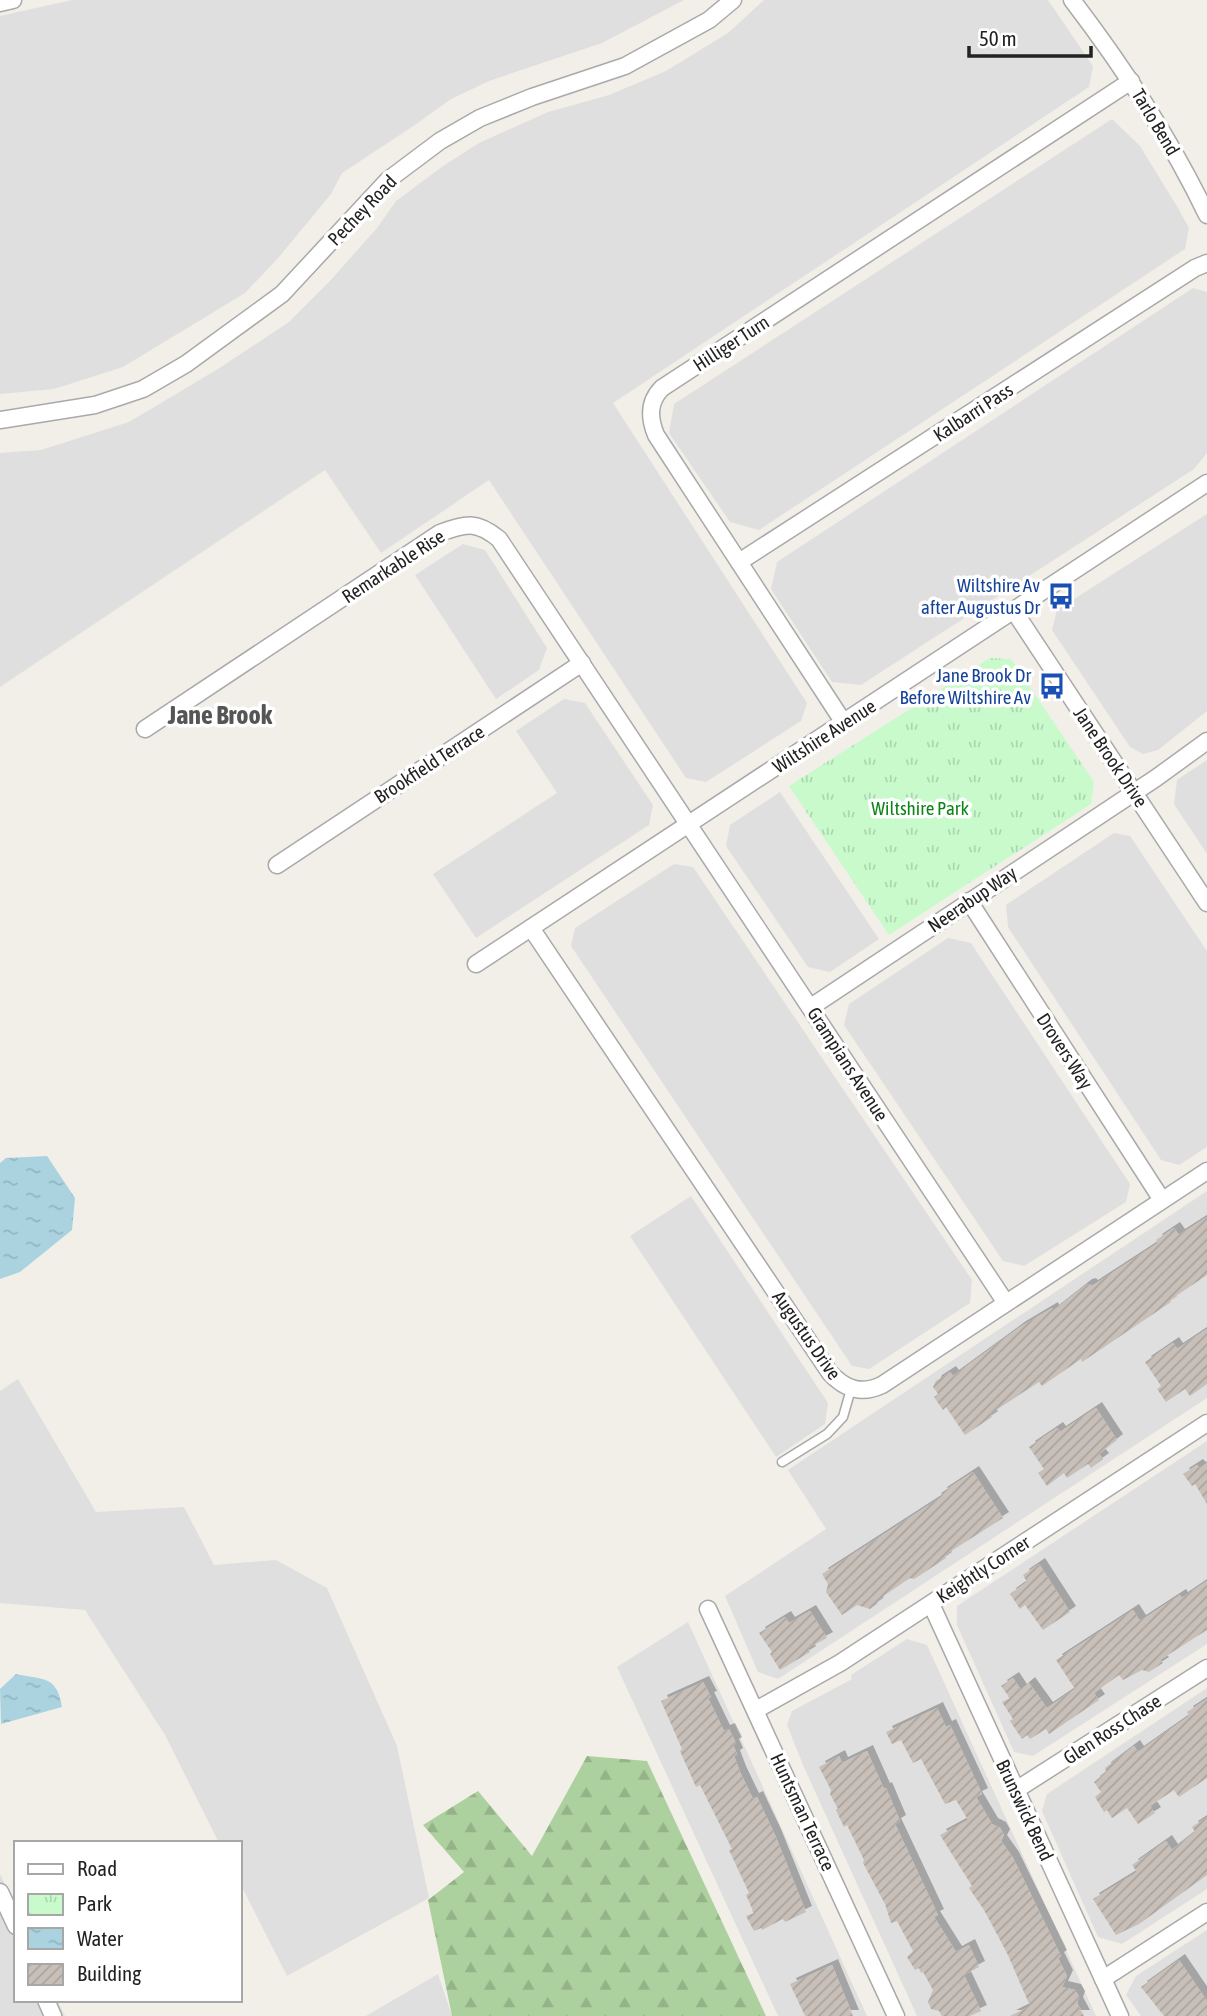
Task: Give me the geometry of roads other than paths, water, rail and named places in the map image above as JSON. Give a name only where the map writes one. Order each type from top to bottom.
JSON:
[{"type":"street","points":[[0,3],[13,0]]},
{"type":"street","name":"Pechey Road","points":[[0,420],[95,405],[143,389],[186,364],[282,294],[388,180],[440,141],[493,112],[625,66],[709,20],[733,0]]},
{"type":"street","name":"Tarlo Bend","points":[[1072,0],[1131,81],[1167,138],[1207,215]]},
{"type":"street","name":"Hilliger Turn","points":[[844,723],[656,435],[650,416],[657,393],[1131,81]]},
{"type":"street","name":"Kalbarri Pass","points":[[739,562],[1207,262]]},
{"type":"street","name":"Wiltshire Avenue","points":[[476,964],[1207,483]]},
{"type":"street","name":"Remarkable Rise","points":[[145,729],[440,533],[457,526],[475,525],[486,528],[499,539],[689,824]]},
{"type":"street","name":"Jane Brook Drive","points":[[1014,611],[1207,903]]},
{"type":"street","name":"Brookfield Terrace","points":[[276,865],[582,663]]},
{"type":"street","name":"Neerabup Way","points":[[811,1007],[1207,741]]},
{"type":"street","name":"Grampians Avenue","points":[[689,824],[1006,1303]]},
{"type":"street","name":"Drovers Way","points":[[969,901],[1163,1200]]},
{"type":"street","name":"Augustus Drive","points":[[531,928],[830,1373],[840,1384],[851,1389],[872,1390],[882,1385],[1207,1171]]},
{"type":"street","name":"Keightly Corner","points":[[756,1710],[812,1681],[1207,1423]]},
{"type":"street","name":"Brunswick Bend","points":[[930,1604],[1120,2016]]},
{"type":"street","name":"Huntsman Terrace","points":[[708,1609],[896,2016]]},
{"type":"street","name":"Glen Ross Chase","points":[[1016,1790],[1207,1668]]},
{"type":"street","points":[[0,1892],[14,1922]]},
{"type":"street","points":[[1103,1979],[1207,1912]]},
{"type":"lane","points":[[782,1462],[827,1434],[843,1417],[851,1389]]},
{"type":"water","points":[[47,1156],[75,1198],[72,1230],[20,1272],[0,1279],[0,1163],[6,1158]]},
{"type":"water","points":[[16,1674],[52,1684],[60,1697],[62,1707],[1,1724],[0,1689]]},
{"type":"place","name":"Wiltshire Av after Augustus Dr","points":[[1061,596]]},
{"type":"place","name":"Jane Brook Dr Before Wiltshire Av","points":[[1052,686]]},
{"type":"district","name":"Jane Brook","points":[[220,715]]},
{"type":"park label","name":"Wiltshire Park","points":[[920,808]]}]
